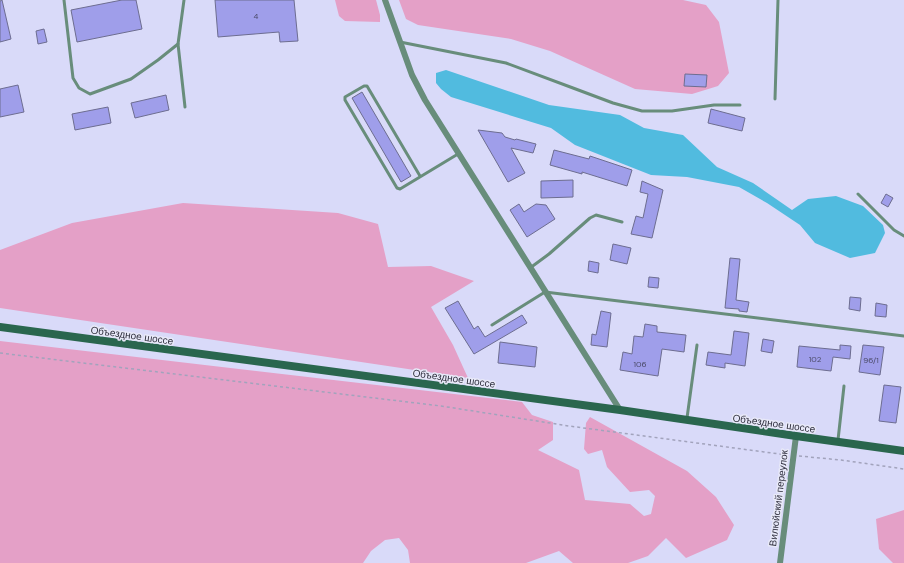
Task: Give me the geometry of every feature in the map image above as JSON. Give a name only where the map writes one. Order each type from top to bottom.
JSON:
[{"type":"main road","name":"Объездное шоссе","points":[[0,327],[620,410],[904,451]]},
{"type":"street","points":[[385,0],[412,75],[425,100],[620,410]]},
{"type":"street","name":"Вилюйский переулок","points":[[780,563],[796,436]]},
{"type":"lane","points":[[64,0],[73,78],[79,88],[90,94],[131,79],[178,44]]},
{"type":"lane","points":[[184,0],[178,44],[185,107]]},
{"type":"lane","points":[[775,99],[778,0]]},
{"type":"lane","points":[[400,42],[506,64],[613,103],[642,111],[672,111],[714,105],[740,105]]},
{"type":"lane","points":[[420,176],[367,86],[364,86],[345,97],[345,100],[397,188],[400,189],[458,154]]},
{"type":"lane","points":[[858,194],[894,230],[904,236]]},
{"type":"lane","points":[[530,268],[549,254],[590,218],[596,215],[622,222]]},
{"type":"lane","points":[[492,325],[545,292],[904,336]]},
{"type":"lane","points":[[686,420],[697,345]]},
{"type":"lane","points":[[838,442],[844,386]]},
{"type":"path","points":[[0,353],[441,406],[576,427],[904,468]]},
{"type":"shaded area","points":[[335,0],[376,0],[380,15],[380,22],[345,21],[339,16]]},
{"type":"shaded area","points":[[399,0],[683,0],[706,5],[719,22],[729,73],[718,86],[692,94],[635,89],[550,51],[511,39],[418,25],[406,19]]},
{"type":"shaded area","points":[[183,203],[338,213],[378,224],[388,267],[431,266],[474,281],[431,307],[453,345],[468,378],[0,308],[0,250],[72,223]]},
{"type":"shaded area","points":[[0,341],[522,402],[532,415],[553,422],[553,440],[538,450],[579,470],[585,500],[630,504],[644,516],[651,514],[655,496],[649,490],[630,492],[607,467],[602,450],[588,454],[584,449],[586,423],[590,417],[687,471],[716,497],[734,525],[727,540],[686,558],[666,538],[648,556],[628,563],[573,563],[559,551],[526,563],[410,563],[408,550],[399,538],[385,540],[371,551],[363,563],[0,563]]},
{"type":"shaded area","points":[[904,510],[904,563],[893,563],[879,549],[876,519]]},
{"type":"water","points":[[446,70],[549,105],[620,115],[644,128],[683,135],[717,167],[753,183],[792,210],[808,199],[836,196],[863,206],[883,225],[885,233],[875,253],[850,258],[815,243],[800,225],[767,203],[739,187],[687,177],[651,175],[575,145],[551,128],[451,97],[436,83],[436,73]]},
{"type":"building","points":[[2,0],[11,39],[0,42],[0,1]]},
{"type":"building","points":[[122,0],[136,0],[142,29],[77,42],[71,10]]},
{"type":"building","points":[[215,0],[294,0],[298,41],[280,42],[279,32],[218,37]]},
{"type":"building","points":[[44,29],[47,42],[38,44],[36,31]]},
{"type":"building","points":[[685,74],[707,75],[706,87],[684,86]]},
{"type":"building","points":[[18,85],[24,112],[0,117],[0,89]]},
{"type":"building","points":[[362,92],[411,176],[401,182],[352,98]]},
{"type":"building","points":[[166,95],[169,110],[135,118],[131,103]]},
{"type":"building","points":[[108,107],[111,123],[75,130],[72,114]]},
{"type":"building","points":[[711,109],[745,118],[742,131],[708,123]]},
{"type":"building","points":[[478,130],[502,133],[505,137],[536,144],[533,153],[511,148],[525,173],[508,182]]},
{"type":"building","points":[[554,150],[589,159],[590,156],[632,170],[627,186],[582,172],[582,174],[550,165]]},
{"type":"building","points":[[573,180],[573,197],[541,198],[541,181]]},
{"type":"building","points":[[642,181],[663,190],[652,238],[631,234],[636,216],[643,218],[648,194],[640,192]]},
{"type":"building","points":[[886,194],[893,198],[888,207],[881,203]]},
{"type":"building","points":[[519,204],[524,212],[536,204],[546,205],[555,219],[527,237],[510,210]]},
{"type":"building","points":[[613,244],[631,248],[627,264],[610,260]]},
{"type":"building","points":[[730,258],[740,259],[736,300],[749,302],[747,312],[739,311],[739,309],[725,308]]},
{"type":"building","points":[[589,261],[599,263],[598,273],[588,271]]},
{"type":"building","points":[[649,277],[659,278],[658,288],[648,287]]},
{"type":"building","points":[[850,297],[861,298],[860,311],[849,309]]},
{"type":"building","points":[[458,301],[474,329],[478,326],[485,337],[522,315],[527,323],[474,354],[445,308]]},
{"type":"building","points":[[876,303],[887,305],[886,317],[875,316]]},
{"type":"building","points":[[601,311],[611,313],[607,347],[591,345],[592,334],[596,335]]},
{"type":"building","points":[[645,324],[657,326],[657,332],[686,335],[684,352],[662,349],[658,376],[620,370],[623,352],[632,354],[634,336],[643,337]]},
{"type":"building","points":[[734,331],[749,333],[745,366],[725,363],[725,368],[706,365],[708,352],[731,355]]},
{"type":"building","points":[[763,339],[774,341],[772,353],[761,351]]},
{"type":"building","points":[[500,342],[537,347],[535,367],[498,363]]},
{"type":"building","points":[[840,345],[851,346],[850,359],[833,357],[831,371],[797,367],[799,346],[840,350]]},
{"type":"building","points":[[863,345],[884,347],[880,375],[859,372]]},
{"type":"building","points":[[884,385],[901,387],[896,423],[879,421]]}]
